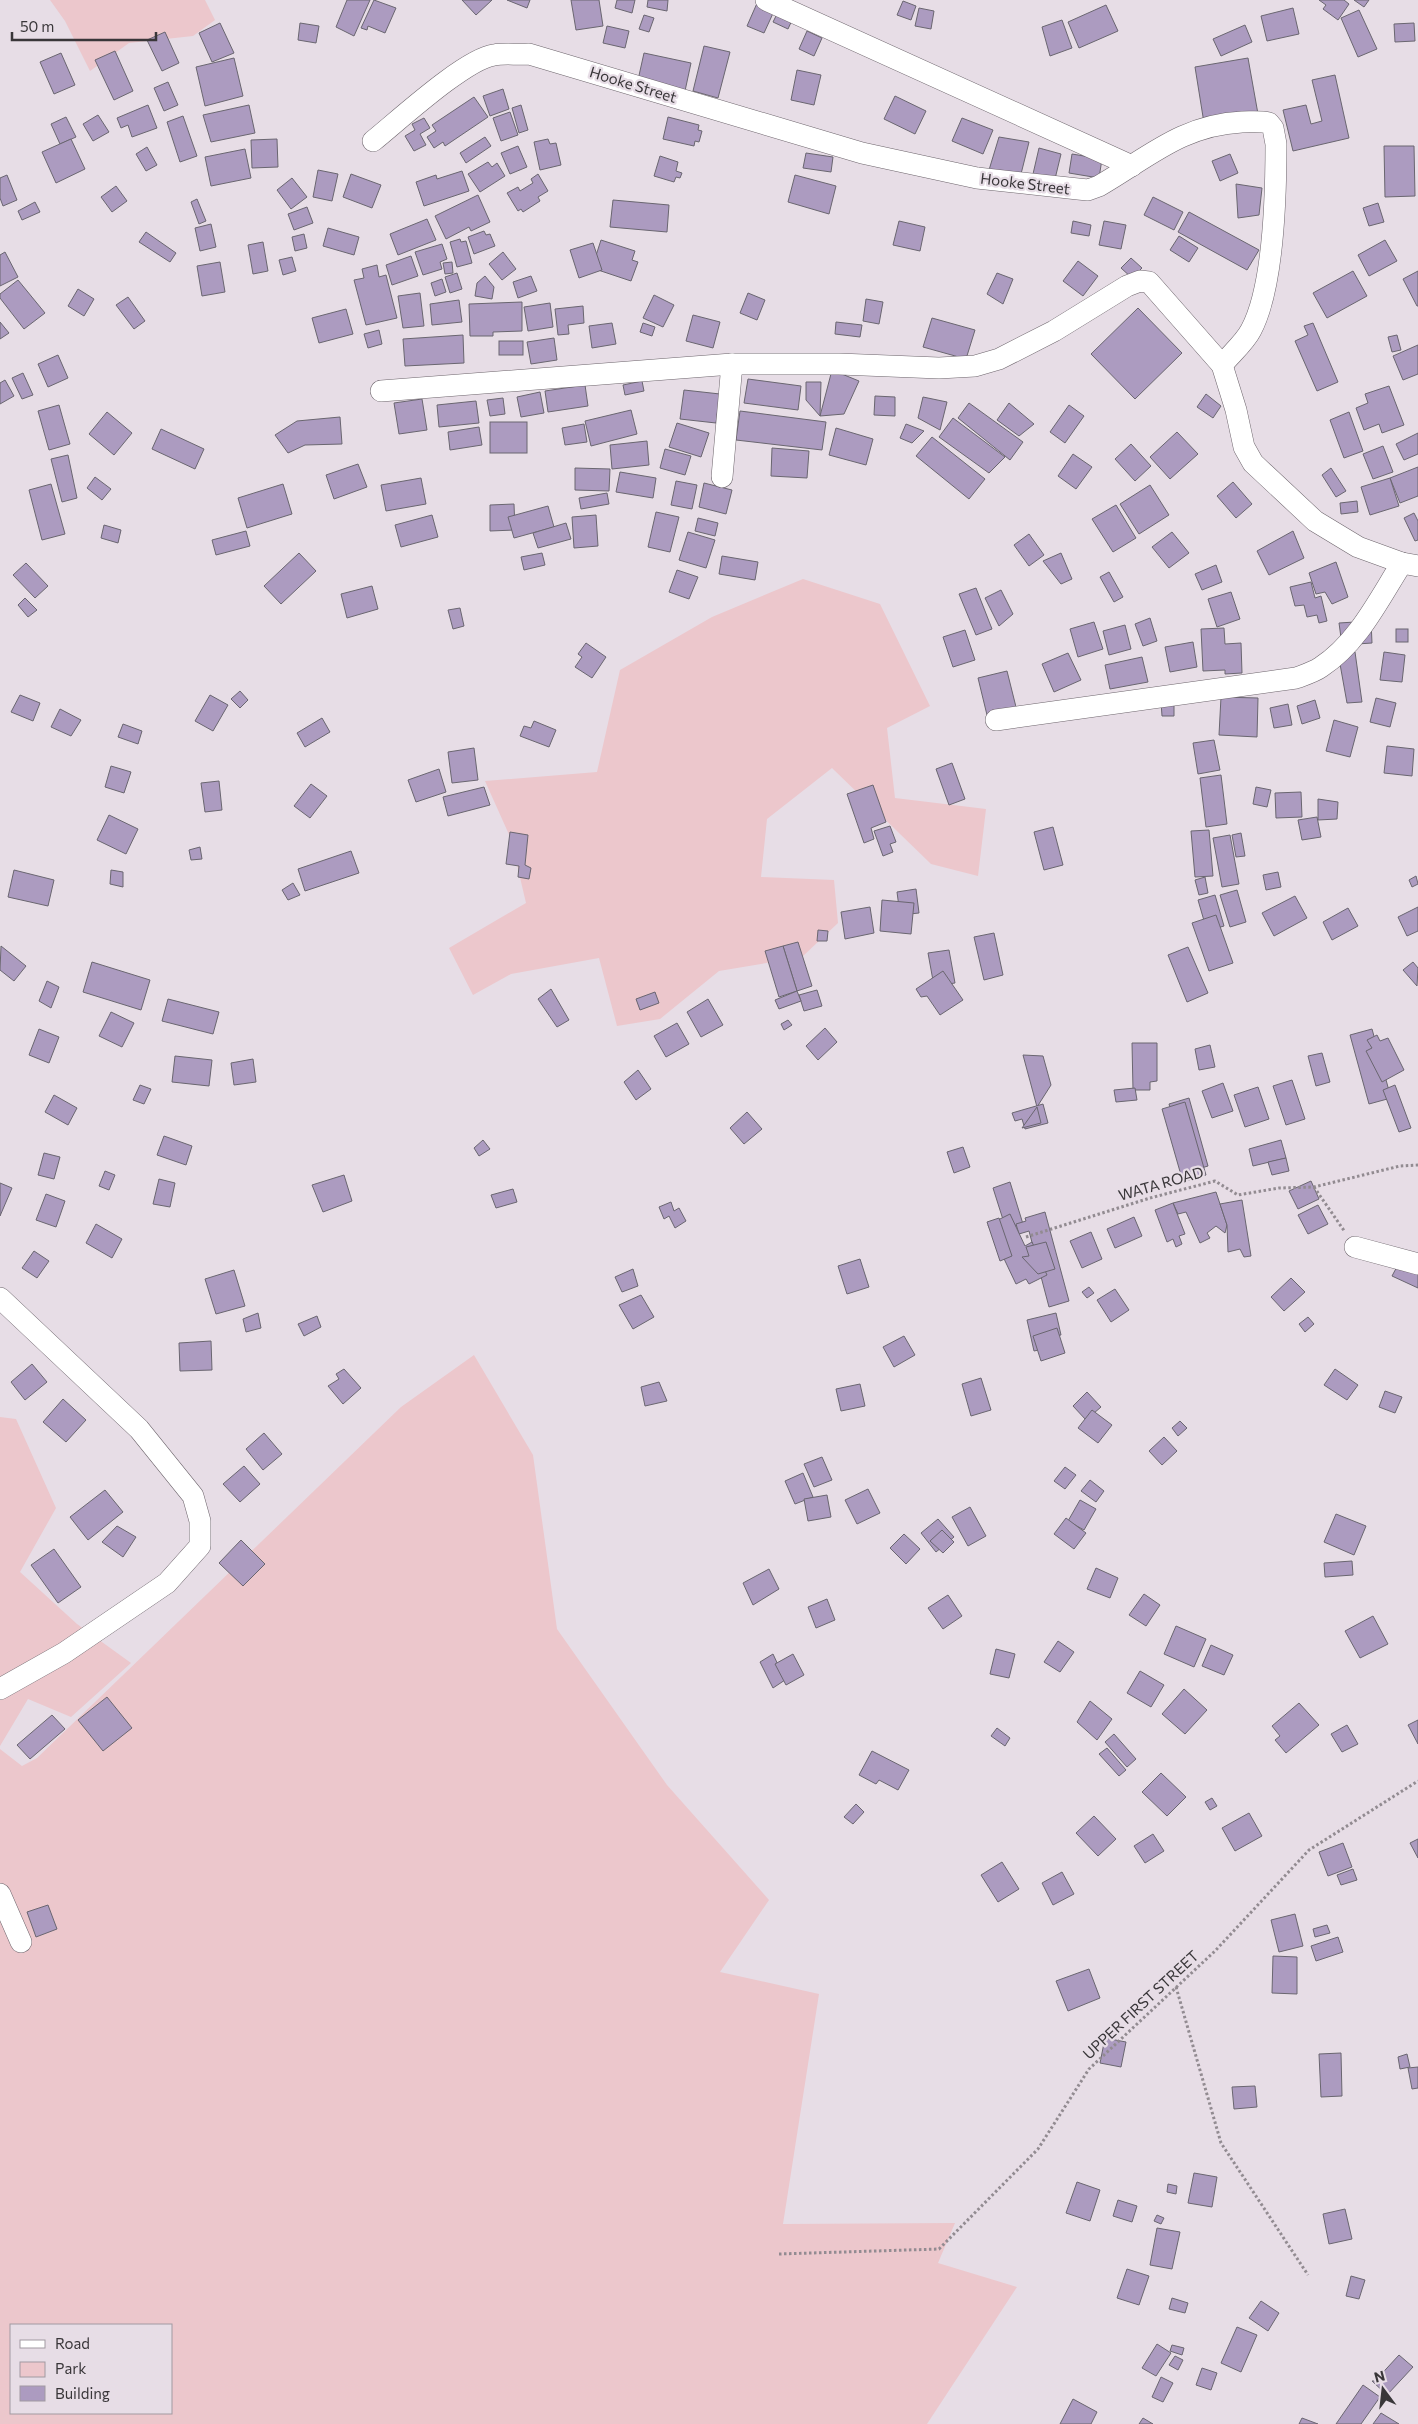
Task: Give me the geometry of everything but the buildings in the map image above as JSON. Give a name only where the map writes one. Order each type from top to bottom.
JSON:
[{"type":"street","points":[[766,0],[1132,166]]},
{"type":"street","name":"Hooke Street","points":[[373,141],[474,62],[493,55],[529,54],[862,154],[977,178],[1088,190],[1099,186],[1177,137],[1199,128],[1228,123],[1262,121],[1269,123],[1273,128],[1276,144],[1276,170],[1268,270],[1257,318],[1250,332],[1222,365]]},
{"type":"street","points":[[382,391],[732,364],[839,364],[939,368],[975,366],[999,359],[1054,331],[1127,286],[1140,281],[1149,282],[1222,365],[1236,410],[1244,447],[1253,463],[1315,521],[1358,547],[1410,565],[1341,651],[1320,668],[1296,678],[996,720]]},
{"type":"street","points":[[722,477],[732,364]]},
{"type":"street","points":[[1355,1247],[1418,1264]]},
{"type":"street","points":[[0,1298],[139,1429],[193,1496],[200,1530],[200,1546],[167,1583],[64,1653],[0,1690]]},
{"type":"street","points":[[0,1894],[21,1942]]},
{"type":"path","name":"WATA ROAD","points":[[1026,1237],[1150,1198],[1215,1181],[1238,1195],[1279,1188],[1314,1187],[1400,1166],[1418,1165]]},
{"type":"path","points":[[1314,1187],[1355,1247]]},
{"type":"path","name":"UPPER FIRST STREET","points":[[779,2254],[939,2249],[1038,2149],[1089,2069],[1215,1950],[1309,1850],[1418,1782]]},
{"type":"path","points":[[1176,1987],[1221,2144],[1308,2275]]},
{"type":"green space","points":[[50,0],[205,0],[215,20],[193,36],[129,43],[90,71],[65,21]]},
{"type":"green space","points":[[803,579],[880,604],[930,706],[887,728],[895,798],[986,809],[978,876],[931,864],[832,768],[767,819],[761,877],[834,880],[838,923],[802,957],[719,971],[660,1019],[617,1026],[599,958],[511,974],[473,995],[449,948],[526,903],[511,839],[485,781],[597,772],[620,670],[712,617]]},
{"type":"green space","points":[[474,1355],[533,1455],[557,1629],[667,1785],[769,1900],[720,1972],[819,1994],[783,2224],[955,2223],[938,2263],[1017,2287],[927,2424],[0,2424],[0,1749],[22,1766],[37,1758],[401,1407]]},
{"type":"green space","points":[[0,1417],[16,1419],[56,1508],[20,1572],[77,1624],[131,1663],[71,1717],[28,1699],[0,1746]]}]
